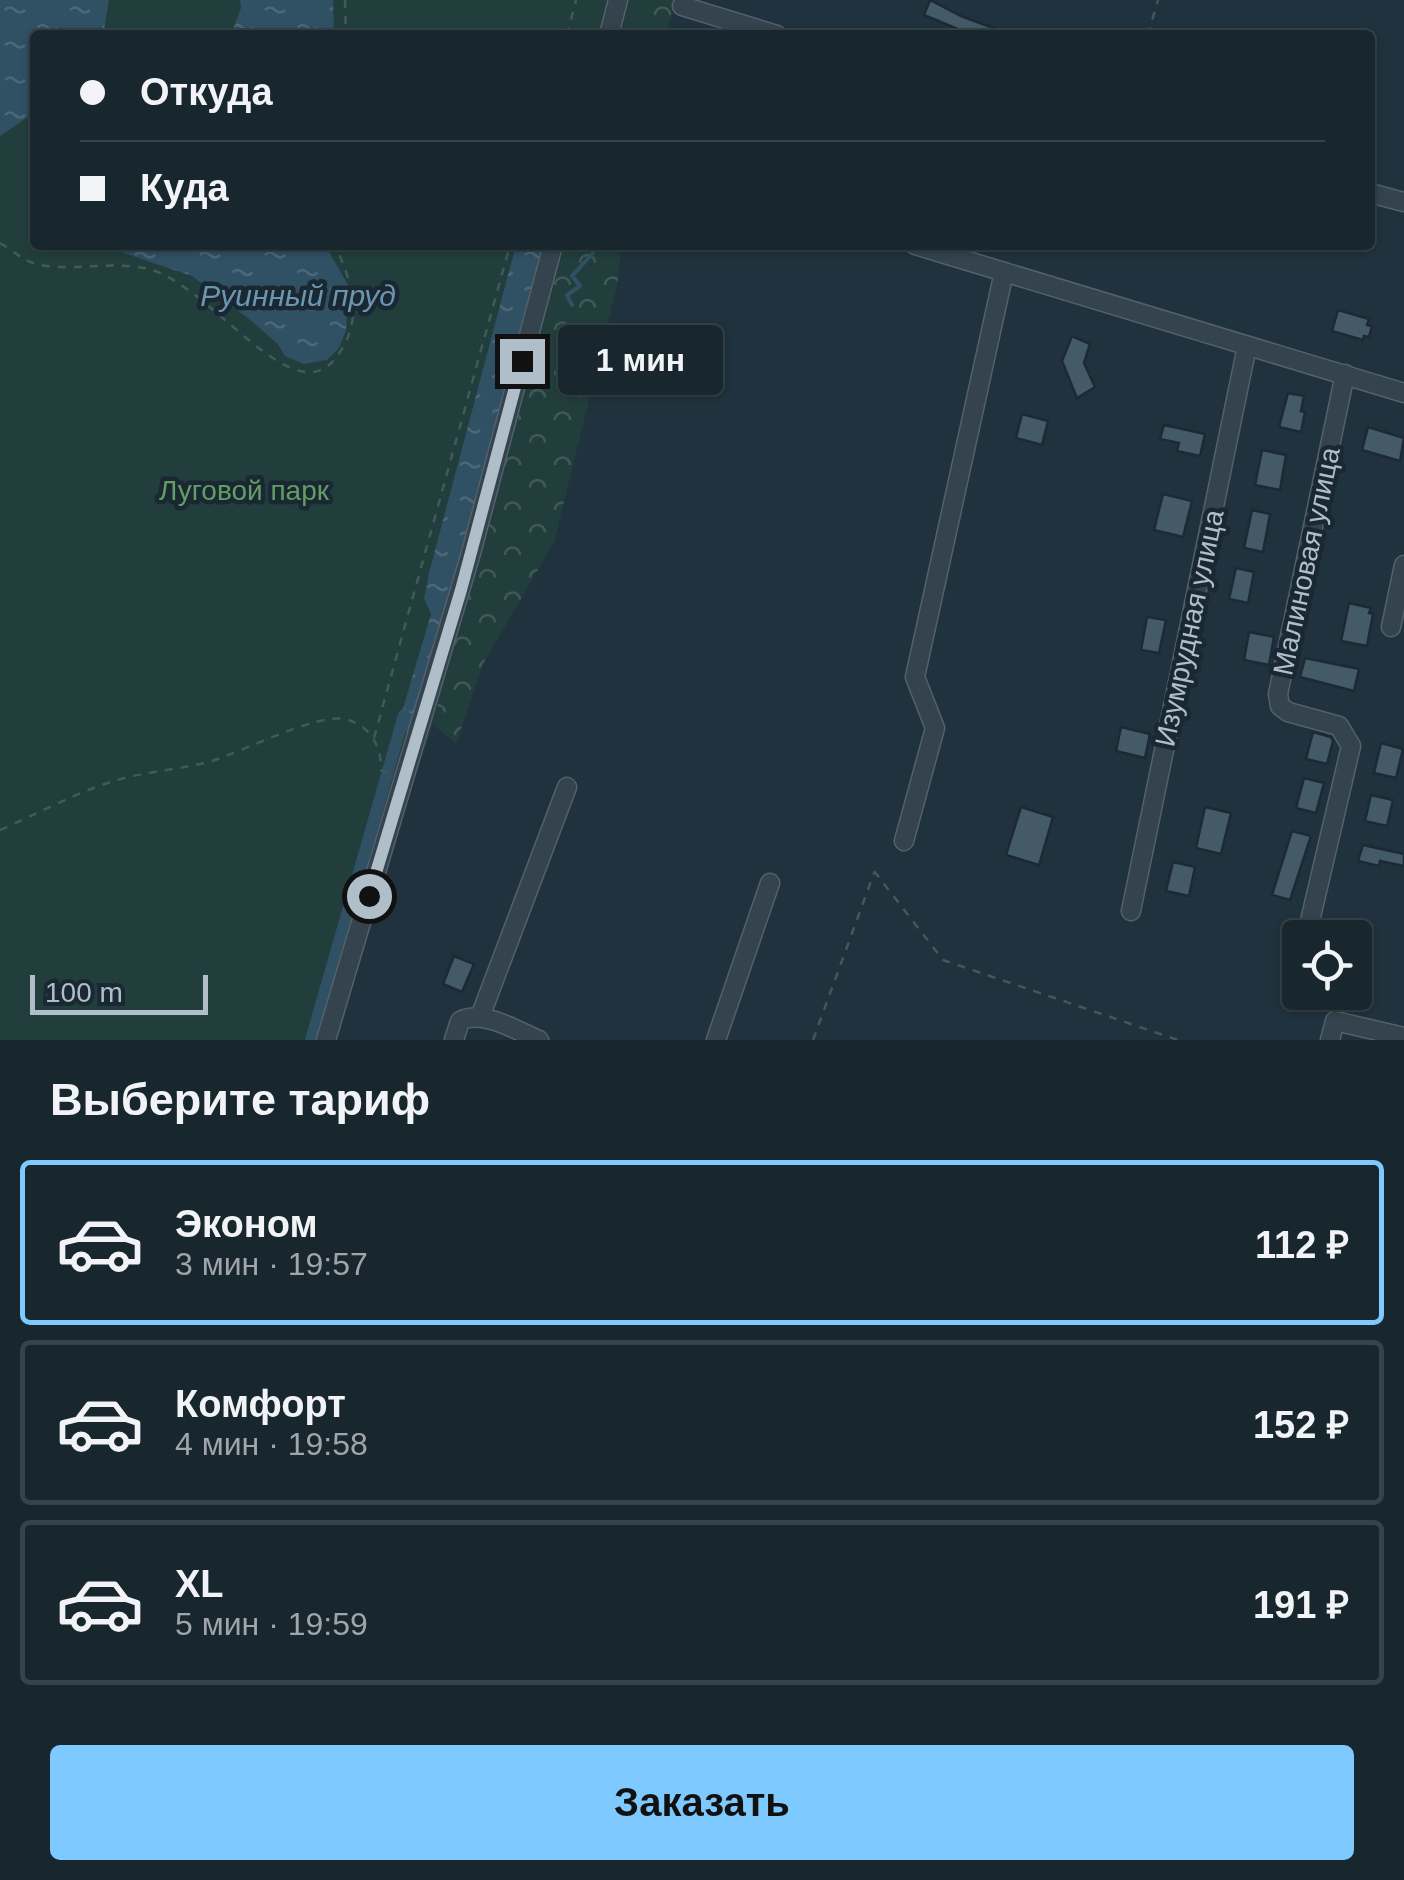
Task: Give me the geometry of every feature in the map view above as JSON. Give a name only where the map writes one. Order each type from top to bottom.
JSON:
[{"type":"street","points":[[610,30],[618,0]]},
{"type":"street","points":[[682,6],[761,30]]},
{"type":"street","points":[[1375,194],[1404,202]]},
{"type":"street","points":[[326,1040],[466,572],[552,250]]},
{"type":"street","points":[[931,250],[1404,393]]},
{"type":"street","points":[[904,842],[936,728],[914,676],[1004,272]]},
{"type":"street","name":"Изумрудная улица","points":[[1131,910],[1247,346]]},
{"type":"street","name":"Малиновая улица","points":[[1310,920],[1351,746],[1338,726],[1288,712],[1280,706],[1278,694],[1345,374]]},
{"type":"street","points":[[1391,627],[1404,565]]},
{"type":"street","points":[[480,1017],[567,787]]},
{"type":"street","points":[[716,1040],[770,883]]},
{"type":"street","points":[[454,1040],[460,1021],[470,1016],[539,1040]]},
{"type":"street","points":[[1330,1040],[1335,1020],[1404,1038]]},
{"type":"path","points":[[345,0],[346,30]]},
{"type":"path","points":[[568,30],[576,0]]},
{"type":"path","points":[[1149,30],[1158,0]]},
{"type":"path","points":[[0,243],[32,263],[135,267],[156,272],[206,302],[270,356],[305,372],[321,370],[335,361],[353,323],[348,275],[337,250]]},
{"type":"path","points":[[374,738],[509,250]]},
{"type":"path","points":[[0,830],[112,782],[207,762],[330,718],[347,720],[374,738],[386,772]]},
{"type":"path","points":[[813,1040],[874,872],[943,960],[1178,1040]]},
{"type":"green space","name":"Луговой парк","points":[[0,0],[622,0],[613,30],[30,30],[30,250],[557,250],[430,735],[333,1040],[0,1040]]},
{"type":"green space","points":[[623,0],[676,0],[667,30],[615,30]]},
{"type":"green space","points":[[557,250],[621,250],[618,281],[554,542],[483,664],[456,744],[428,720]]},
{"type":"water","points":[[0,0],[109,0],[104,30],[30,30],[30,115],[0,136]]},
{"type":"water","points":[[240,0],[333,0],[334,30],[233,30]]},
{"type":"water","name":"Руинный пруд","points":[[328,250],[348,285],[346,331],[339,348],[327,360],[304,364],[285,356],[278,344],[249,319],[192,276],[118,251]]},
{"type":"water","points":[[515,250],[544,250],[409,733],[397,729],[431,614],[424,598]]},
{"type":"building","points":[[930,0],[999,30],[960,30],[924,15]]},
{"type":"building","points":[[1338,310],[1369,319],[1369,337],[1364,336],[1363,340],[1332,331]]},
{"type":"building","points":[[1072,336],[1090,344],[1084,363],[1095,387],[1077,398],[1062,361]]},
{"type":"building","points":[[1288,393],[1304,396],[1301,432],[1279,427]]},
{"type":"building","points":[[1022,414],[1048,421],[1042,445],[1016,438]]},
{"type":"building","points":[[1164,425],[1205,434],[1200,456],[1177,451],[1179,443],[1160,439]]},
{"type":"building","points":[[1368,427],[1404,438],[1400,461],[1362,450]]},
{"type":"building","points":[[1262,450],[1286,455],[1280,490],[1255,485]]},
{"type":"building","points":[[1163,494],[1192,501],[1183,537],[1154,530]]},
{"type":"building","points":[[1252,510],[1270,514],[1263,552],[1244,548]]},
{"type":"building","points":[[1236,568],[1254,572],[1248,603],[1229,599]]},
{"type":"building","points":[[1349,603],[1371,608],[1367,646],[1341,641]]},
{"type":"building","points":[[1147,617],[1166,620],[1159,653],[1141,650]]},
{"type":"building","points":[[1249,632],[1274,637],[1269,665],[1244,660]]},
{"type":"building","points":[[1305,658],[1359,669],[1354,691],[1300,677]]},
{"type":"building","points":[[1121,727],[1150,734],[1145,758],[1116,751]]},
{"type":"building","points":[[1313,732],[1333,741],[1327,764],[1306,759]]},
{"type":"building","points":[[1381,743],[1403,749],[1396,778],[1374,773]]},
{"type":"building","points":[[1304,778],[1324,783],[1316,813],[1296,808]]},
{"type":"building","points":[[1371,795],[1393,800],[1387,826],[1365,821]]},
{"type":"building","points":[[1021,807],[1053,817],[1039,865],[1006,855]]},
{"type":"building","points":[[1205,807],[1231,813],[1221,854],[1196,848]]},
{"type":"building","points":[[1292,831],[1311,836],[1290,900],[1272,895]]},
{"type":"building","points":[[1363,845],[1404,854],[1404,866],[1358,861]]},
{"type":"building","points":[[1173,862],[1195,867],[1189,896],[1166,891]]},
{"type":"building","points":[[454,956],[474,964],[462,992],[443,984]]},
{"type":"waterway","points":[[572,305],[567,295],[580,286],[572,276],[593,250]]},
{"type":"waterway","points":[[311,1040],[404,715]]},
{"type":"route","points":[[369,896],[461,590],[522,361]]}]
